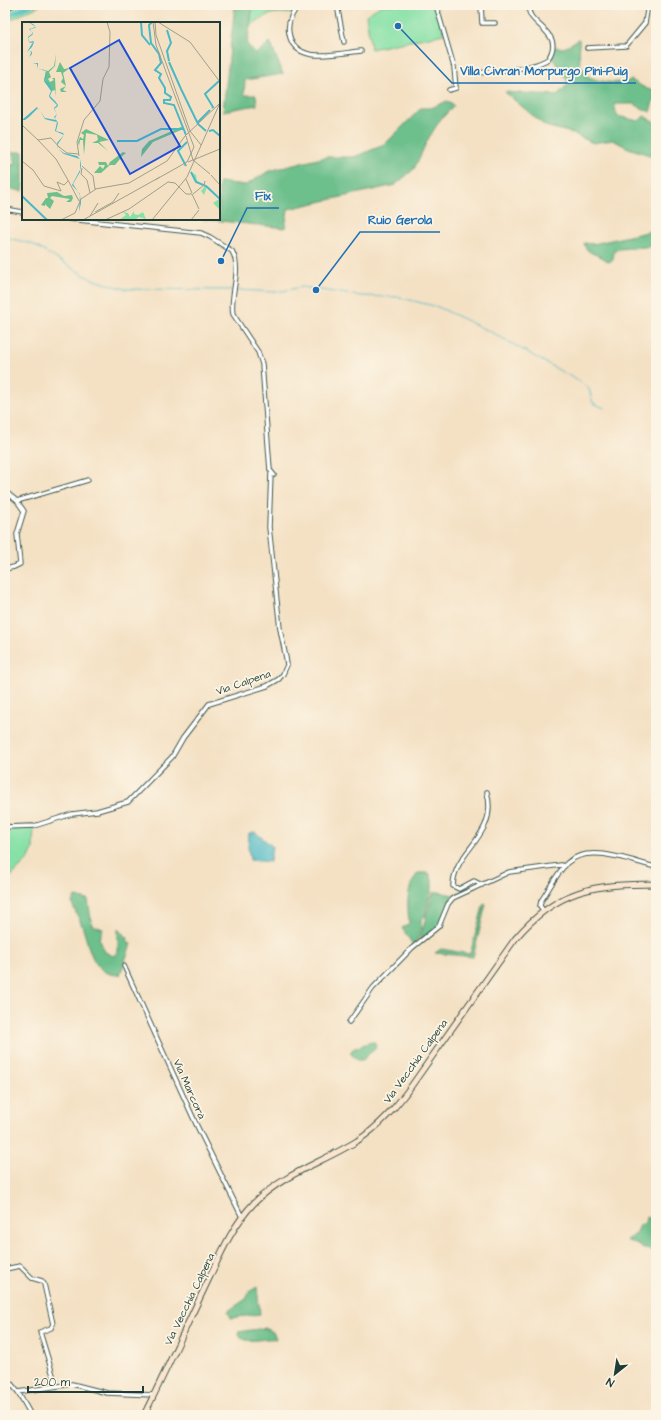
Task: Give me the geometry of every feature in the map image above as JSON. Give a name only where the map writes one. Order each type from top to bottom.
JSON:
[{"type":"main road","points":[[5,8],[11,5]]},
{"type":"main road","name":"Via Vecchia Calpena","points":[[144,1415],[224,1247],[242,1217],[267,1191],[298,1172],[358,1140],[377,1126],[396,1107],[515,939],[528,923],[543,910],[567,897],[596,887],[621,884],[656,884]]},
{"type":"street","points":[[299,5],[292,14],[288,30],[291,41],[296,49],[306,53],[324,55],[361,51]]},
{"type":"street","points":[[337,5],[344,42]]},
{"type":"street","points":[[436,5],[454,67],[456,88],[449,90]]},
{"type":"street","points":[[481,5],[482,23],[495,23]]},
{"type":"street","points":[[475,73],[539,64],[548,59],[554,47],[552,40],[531,15],[529,5]]},
{"type":"street","points":[[587,48],[626,46],[645,23],[648,5]]},
{"type":"street","points":[[5,209],[22,212]]},
{"type":"street","name":"Via Calpena","points":[[5,827],[34,826],[72,814],[97,811],[128,802],[172,757],[183,738],[209,704],[267,686],[279,679],[287,665],[280,629],[269,527],[273,474],[262,364],[258,352],[233,314],[233,254],[228,248],[204,234],[78,220]]},
{"type":"street","points":[[17,501],[88,480]]},
{"type":"street","points":[[5,491],[17,501],[24,511],[17,534],[21,561],[17,566],[5,569]]},
{"type":"street","points":[[482,883],[474,881],[459,889],[453,886],[460,865],[484,830],[488,814],[487,792]]},
{"type":"street","points":[[543,910],[540,906],[541,901],[565,866],[577,857],[592,853],[656,867]]},
{"type":"street","points":[[349,1022],[373,988],[412,948],[439,926],[451,899],[482,883],[509,872],[560,865],[565,866]]},
{"type":"street","name":"Via Marcorà","points":[[124,966],[197,1126],[242,1217]]},
{"type":"street","points":[[5,1269],[20,1266],[32,1278],[42,1280],[44,1284],[53,1324],[51,1328],[40,1332],[56,1385]]},
{"type":"street","points":[[5,1376],[18,1392],[31,1415]]},
{"type":"street","points":[[18,1392],[56,1385],[72,1384],[107,1393],[154,1395]]},
{"type":"green space","points":[[13,5],[41,5],[5,22],[5,9]]},
{"type":"green space","points":[[235,5],[253,5],[247,44],[256,54],[270,42],[283,74],[245,80],[244,95],[256,95],[257,105],[223,111]]},
{"type":"green space","points":[[252,5],[299,5],[292,14],[279,13],[268,15],[263,17],[248,29],[251,21]]},
{"type":"green space","points":[[382,5],[436,5],[444,34],[371,49],[366,15]]},
{"type":"green space","points":[[579,39],[580,66],[584,68],[585,75],[608,82],[626,82],[631,80],[647,89],[656,91],[650,112],[634,104],[614,104],[617,116],[639,121],[644,116],[656,123],[656,157],[628,148],[613,140],[593,143],[572,133],[545,126],[505,92],[557,95],[569,83],[551,56],[554,47],[564,48]]},
{"type":"green space","points":[[447,101],[454,106],[440,120],[428,139],[414,169],[395,185],[288,209],[285,228],[212,220],[220,220],[220,182],[246,185],[269,171],[326,157],[354,157],[384,145],[421,108],[431,108]]},
{"type":"green space","points":[[12,152],[22,152],[22,191],[11,189],[5,194],[5,166],[16,164]]},
{"type":"green space","points":[[656,230],[656,246],[619,249],[614,251],[613,260],[608,262],[602,257],[588,250],[584,243],[593,244]]},
{"type":"green space","points":[[34,826],[33,849],[28,860],[5,882],[5,827]]},
{"type":"green space","points":[[418,873],[429,873],[432,880],[432,888],[425,916],[421,920],[419,937],[413,945],[402,928],[408,925],[409,922],[408,896],[411,885]]},
{"type":"green space","points":[[475,885],[477,886],[451,900],[440,925],[419,942],[433,893],[439,892],[453,895]]},
{"type":"green space","points":[[75,897],[88,900],[92,925],[103,929],[99,938],[105,952],[113,956],[118,952],[118,929],[128,938],[127,942],[131,944],[120,975],[110,974],[102,970],[92,957],[81,923],[72,903]]},
{"type":"green space","points":[[484,903],[486,904],[473,957],[435,953],[441,949],[470,954]]},
{"type":"green space","points":[[370,1042],[375,1042],[376,1047],[363,1060],[357,1060],[350,1053],[353,1049]]},
{"type":"green space","points":[[646,1217],[656,1220],[656,1253],[626,1240],[636,1234],[640,1225],[645,1223]]},
{"type":"green space","points":[[257,1287],[260,1314],[231,1318],[228,1311],[246,1299],[249,1292]]},
{"type":"green space","points":[[265,1328],[273,1332],[276,1339],[248,1340],[240,1337],[238,1332]]},
{"type":"water","points":[[255,832],[272,846],[270,862],[250,860],[248,847],[249,833]]},
{"type":"waterway","points":[[5,17],[31,5]]},
{"type":"waterway","points":[[5,237],[32,244],[91,279],[125,289],[233,290]]},
{"type":"waterway","points":[[236,290],[277,292],[302,287],[360,296],[398,297],[438,307],[493,333],[582,383],[589,389],[593,403],[604,408]]},
{"type":"place","name":"Villa Civran Morpurgo Pini-Puig","points":[[398,26]]},
{"type":"place","name":"Fix","points":[[221,261]]},
{"type":"place","name":"Ruio Gerola","points":[[316,290]]}]
